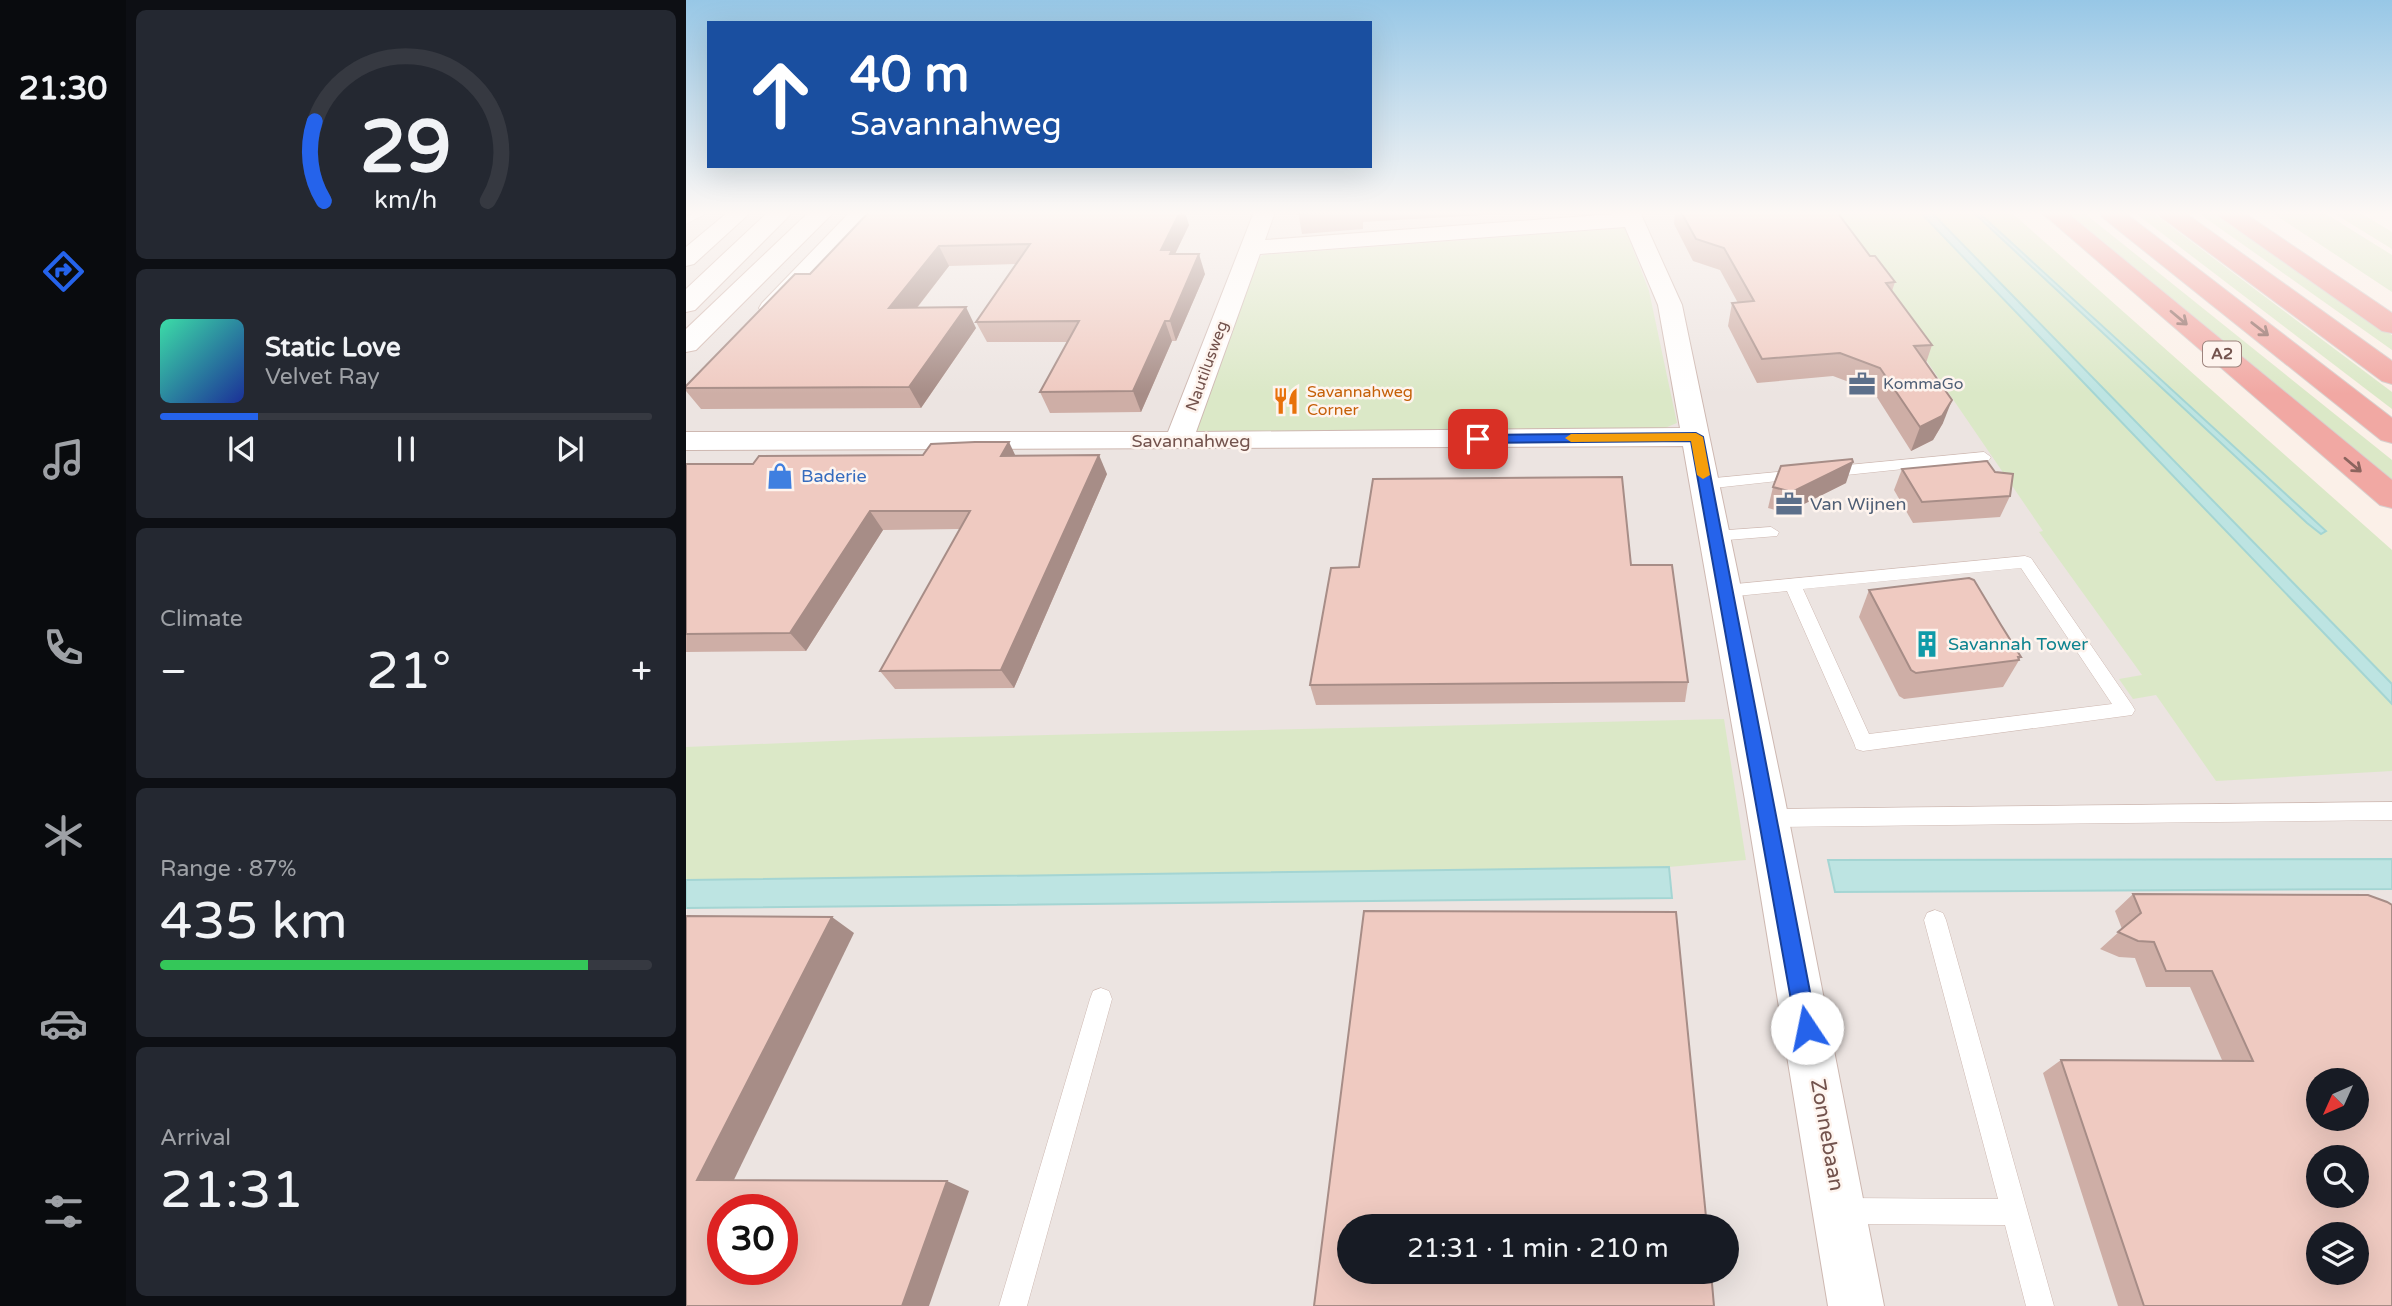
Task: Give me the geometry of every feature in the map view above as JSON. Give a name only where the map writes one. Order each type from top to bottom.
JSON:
[{"type":"highway","name":"A2","points":[[2125,273],[2392,497]]},
{"type":"highway","name":"A2","points":[[2188,273],[2392,433]]},
{"type":"highway","points":[[2252,273],[2392,375]]},
{"type":"highway","points":[[2316,273],[2392,325]]},
{"type":"main road","points":[[686,304],[718,273]]},
{"type":"main road","points":[[686,344],[759,273]]},
{"type":"street","points":[[759,320],[804,273]]},
{"type":"street","name":"Nautilusweg","points":[[1179,441],[1241,273]]},
{"type":"street","points":[[1656,273],[1670,305],[1767,809]]},
{"type":"street","name":"Savannahweg","points":[[686,441],[1696,437]]},
{"type":"street","name":"Zonnebaan","points":[[1767,809],[1856,1306]]},
{"type":"lane","points":[[1705,484],[1984,457]]},
{"type":"lane","points":[[1715,536],[1771,532]]},
{"type":"lane","points":[[1726,592],[1793,585],[2025,562],[2126,710],[1863,743],[1793,585]]},
{"type":"lane","points":[[1958,569],[1970,590]]},
{"type":"lane","points":[[1767,809],[2392,811]]},
{"type":"lane","points":[[1936,920],[2040,1306]]},
{"type":"lane","points":[[1013,1306],[1101,999]]},
{"type":"lane","points":[[1841,1211],[2014,1212]]},
{"type":"shaded area","points":[[686,273],[1971,273],[2392,712],[2392,1306],[686,1306]]},
{"type":"green space","points":[[1251,273],[1642,273],[1649,291],[1677,423],[1660,430],[1193,434]]},
{"type":"green space","points":[[1867,273],[2080,273],[2392,550],[2392,771],[2216,781],[2156,695],[2133,699],[2119,679],[2142,675],[2039,532],[2043,531]]},
{"type":"green space","points":[[2140,273],[2159,273],[2392,460],[2392,480]]},
{"type":"green space","points":[[2214,273],[2233,273],[2392,392],[2392,409]]},
{"type":"green space","points":[[2283,273],[2304,273],[2392,335],[2392,350]]},
{"type":"green space","points":[[2363,273],[2392,273],[2392,292]]},
{"type":"green space","points":[[1724,719],[1746,860],[1669,867],[686,880],[686,747],[881,739]]},
{"type":"water","points":[[1978,273],[1991,273],[2392,684],[2392,704]]},
{"type":"water","points":[[2038,273],[2044,273],[2326,531],[2321,534]]},
{"type":"water","points":[[2392,859],[2392,889],[1835,892],[1828,860]]},
{"type":"water","points":[[1669,867],[1672,898],[686,908],[686,880]]},
{"type":"building","points":[[917,273],[889,308],[966,307],[909,387],[686,388],[795,274]]},
{"type":"building","points":[[1010,273],[1191,273],[1170,321],[1165,321],[1133,391],[1040,392],[1079,321],[976,322]]},
{"type":"building","points":[[1738,273],[1888,273],[1895,282],[1886,283],[1932,345],[1914,346],[1952,400],[1942,416],[1920,427],[1880,368],[1840,353],[1762,359],[1732,303],[1754,301]]},
{"type":"building","points":[[1009,442],[1001,456],[1099,455],[1001,670],[880,671],[970,511],[870,511],[790,633],[686,634],[686,464],[753,464],[759,456],[923,455],[931,444]]},
{"type":"building","points":[[1852,459],[1853,462],[1792,492],[1773,487],[1781,466]]},
{"type":"building","points":[[1987,461],[1995,472],[2013,474],[2010,496],[1922,502],[1902,469]]},
{"type":"building","points":[[1622,477],[1631,565],[1672,565],[1688,682],[1310,685],[1331,568],[1359,567],[1373,479]]},
{"type":"building","points":[[1969,578],[1974,580],[2021,657],[2018,657],[2019,660],[1916,673],[1911,670],[1869,590]]},
{"type":"building","points":[[2133,894],[2368,895],[2392,905],[2392,1306],[2144,1306],[2061,1060],[2253,1061],[2212,971],[2166,971],[2154,942],[2138,941],[2118,932],[2141,913]]},
{"type":"building","points":[[1364,911],[1676,912],[1706,1214],[1337,1214],[1337,1284],[1712,1284],[1714,1306],[1314,1306]]},
{"type":"building","points":[[686,916],[832,917],[697,1180],[947,1181],[902,1306],[686,1306]]},
{"type":"slow traffic","points":[[1571,438],[1696,437],[1703,475]]},
{"type":"place","name":"KommaGo","points":[[1862,384]]},
{"type":"place","name":"Savannahweg Corner","points":[[1286,401]]},
{"type":"place","name":"Baderie","points":[[780,476]]},
{"type":"place","name":"Van Wijnen","points":[[1789,504]]},
{"type":"place","name":"Savannah Tower","points":[[1927,644]]},
{"type":"route","points":[[1478,439],[1696,437],[1807,1028]]}]
